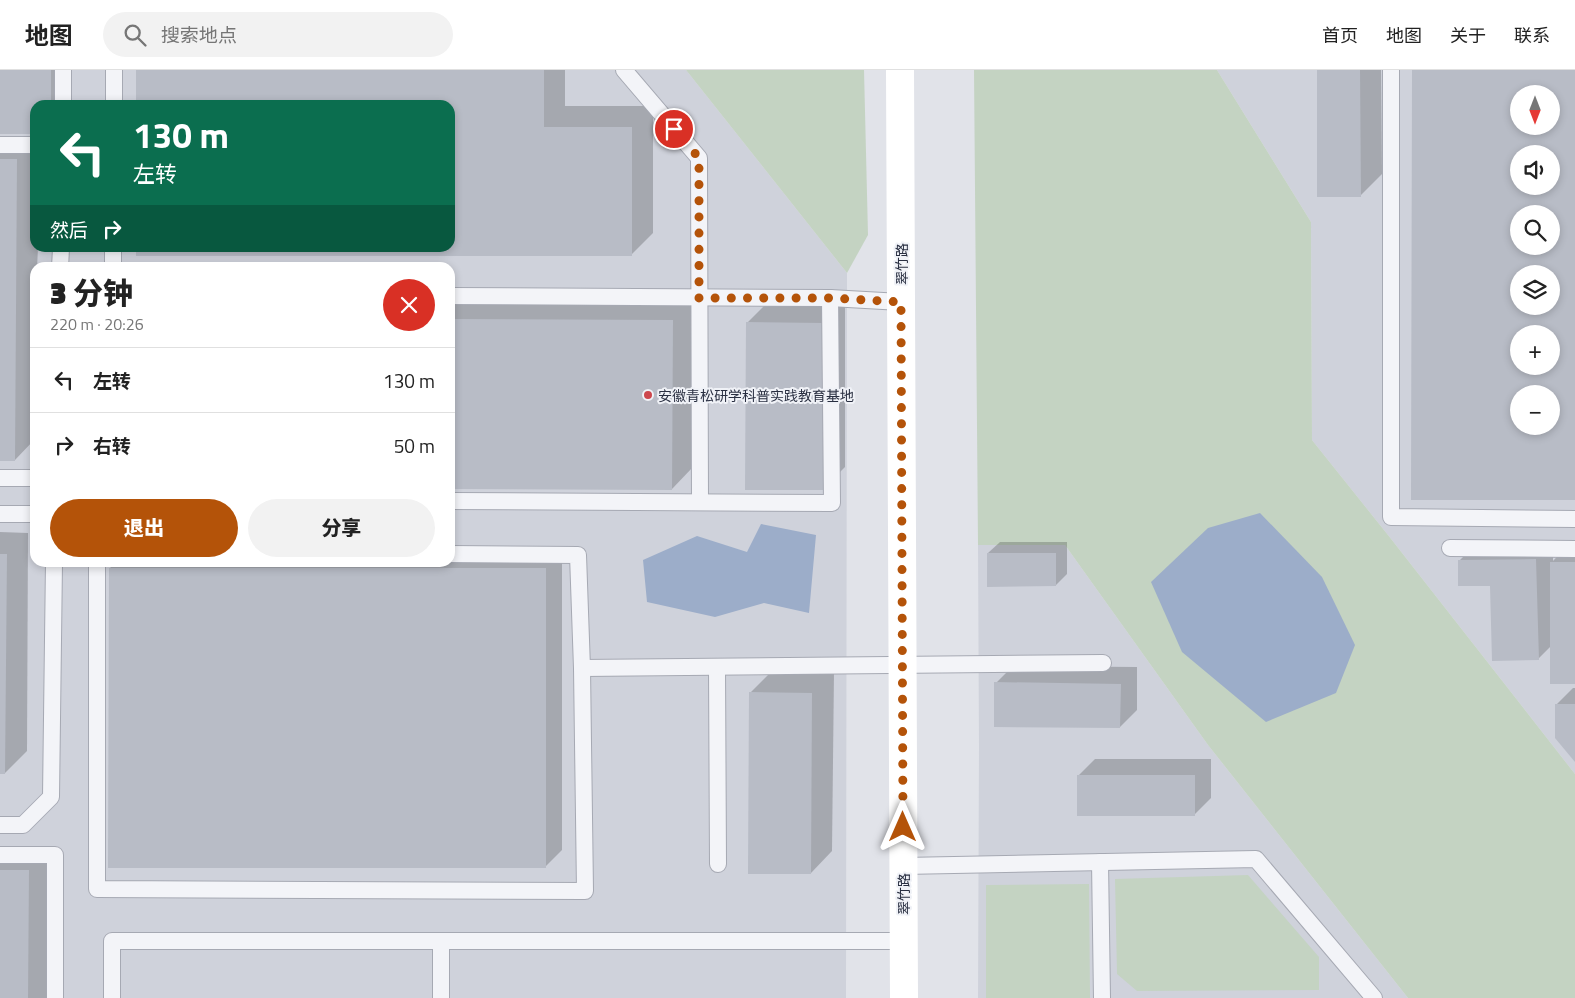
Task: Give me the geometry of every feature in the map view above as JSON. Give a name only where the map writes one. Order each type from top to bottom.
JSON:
[{"type":"street","name":"翠竹路","points":[[900,70],[904,998]]},
{"type":"lane","points":[[63,70],[63,100]]},
{"type":"lane","points":[[114,70],[114,100]]},
{"type":"lane","points":[[624,70],[699,158],[700,502]]},
{"type":"lane","points":[[1391,70],[1391,517],[1575,519]]},
{"type":"lane","points":[[0,146],[30,145]]},
{"type":"lane","points":[[455,296],[830,298],[901,302]]},
{"type":"lane","points":[[455,502],[832,503],[830,298]]},
{"type":"lane","points":[[0,478],[30,478]]},
{"type":"lane","points":[[0,514],[30,514]]},
{"type":"lane","points":[[1450,548],[1575,549]]},
{"type":"lane","points":[[97,567],[97,889],[585,891],[582,668],[578,555],[455,554]]},
{"type":"lane","points":[[0,826],[23,826],[51,797],[54,567]]},
{"type":"lane","points":[[582,668],[1103,663]]},
{"type":"lane","points":[[717,667],[718,864]]},
{"type":"lane","points":[[0,855],[55,855],[55,998]]},
{"type":"lane","points":[[904,866],[1256,858],[1374,998]]},
{"type":"lane","points":[[1100,862],[1102,998]]},
{"type":"lane","points":[[112,998],[112,941],[904,941]]},
{"type":"lane","points":[[441,941],[441,998]]},
{"type":"shaded area","points":[[0,70],[686,70],[847,273],[846,998],[0,998]]},
{"type":"shaded area","points":[[1217,70],[1575,70],[1575,774],[1312,440],[1311,222]]},
{"type":"shaded area","points":[[978,545],[1065,545],[1208,745],[1408,998],[978,998]]},
{"type":"green space","points":[[686,70],[864,70],[868,235],[847,273]]},
{"type":"green space","points":[[974,70],[1217,70],[1311,222],[1312,440],[1575,774],[1575,998],[1408,998],[1208,745],[1065,545],[978,545]]},
{"type":"green space","points":[[1248,875],[1319,957],[1319,990],[1137,991],[1117,974],[1115,879]]},
{"type":"green space","points":[[1089,884],[1090,998],[986,998],[986,885]]},
{"type":"water","points":[[1260,513],[1322,577],[1355,645],[1336,693],[1266,722],[1182,652],[1151,582],[1208,528]]},
{"type":"water","points":[[761,524],[816,535],[809,613],[764,603],[715,617],[647,602],[643,560],[697,536],[747,552]]},
{"type":"building","points":[[0,70],[51,70],[51,100],[30,100],[30,134],[0,134]]},
{"type":"building","points":[[136,70],[544,70],[544,127],[632,127],[632,256],[136,256],[136,252],[455,252],[455,100],[136,100]]},
{"type":"building","points":[[1317,70],[1360,70],[1361,197],[1317,197]]},
{"type":"building","points":[[1412,70],[1575,70],[1575,500],[1411,500]]},
{"type":"building","points":[[0,159],[17,159],[15,461],[0,461]]},
{"type":"building","points":[[455,319],[673,320],[672,490],[455,489]]},
{"type":"building","points":[[746,322],[824,323],[824,490],[745,490]]},
{"type":"building","points":[[987,553],[1056,553],[1056,586],[987,587]]},
{"type":"building","points":[[0,554],[7,554],[5,774],[0,774]]},
{"type":"building","points":[[1536,559],[1539,660],[1492,661],[1490,586],[1458,586],[1458,560]]},
{"type":"building","points":[[1550,562],[1575,562],[1575,684],[1550,684]]},
{"type":"building","points":[[109,568],[546,568],[546,868],[108,868]]},
{"type":"building","points":[[994,682],[1121,684],[1120,728],[994,727]]},
{"type":"building","points":[[749,692],[812,693],[811,874],[748,874]]},
{"type":"building","points":[[1555,704],[1575,704],[1575,762],[1555,738]]},
{"type":"building","points":[[1077,775],[1195,775],[1195,816],[1077,816]]},
{"type":"building","points":[[0,870],[29,870],[28,998],[0,998]]},
{"type":"place","name":"安徽青松研学科普实践教育基地","points":[[648,395]]},
{"type":"route","points":[[674,129],[699,158],[699,298],[830,298],[901,302],[903,827]]}]
